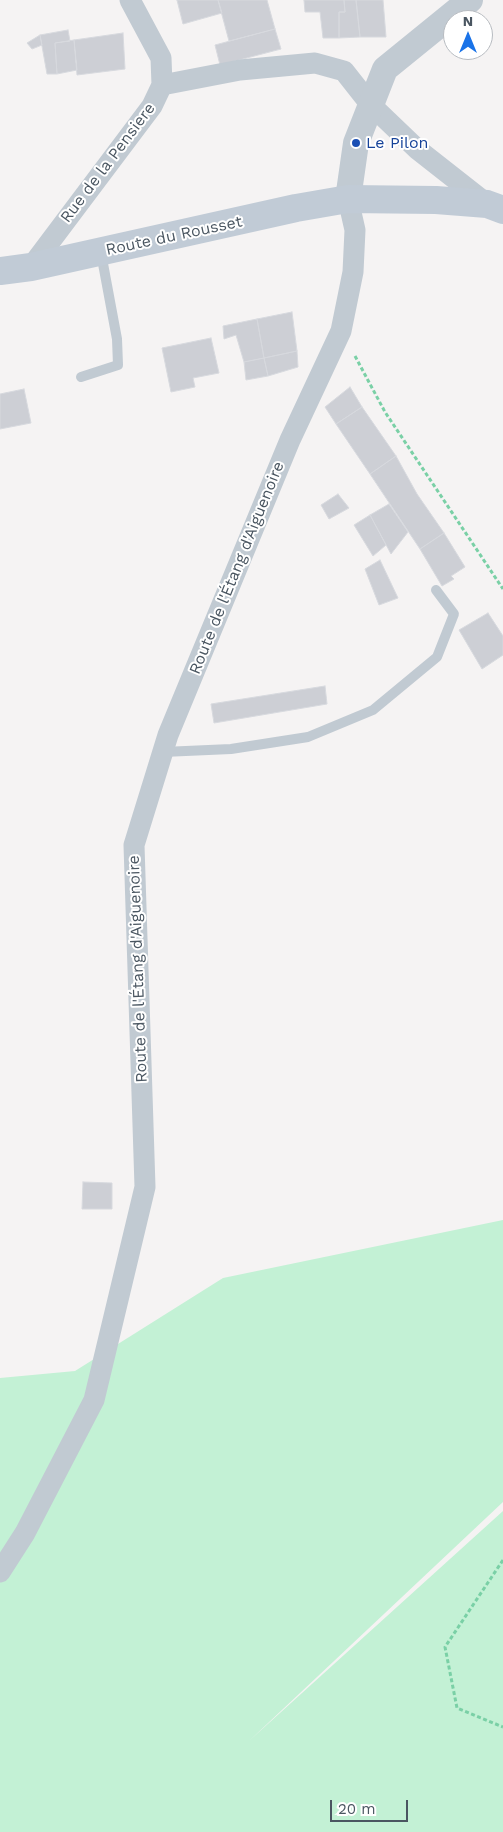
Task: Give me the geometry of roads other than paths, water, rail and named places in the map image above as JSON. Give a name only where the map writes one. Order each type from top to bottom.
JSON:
[{"type":"main road","name":"Route du Rousset","points":[[0,271],[31,267],[348,199],[436,200],[495,207]]},
{"type":"street","name":"Rue de la Pensiere","points":[[31,267],[152,106],[162,85],[162,58],[130,0]]},
{"type":"street","points":[[348,199],[356,143],[385,69],[470,0]]},
{"type":"street","points":[[162,85],[240,70],[315,63],[344,71],[370,104],[417,149],[495,207]]},
{"type":"street","name":"Route de l'Étang d'Aiguenoire","points":[[0,1572],[24,1533],[94,1400],[145,1187],[134,845],[163,752],[286,449],[342,331],[353,272],[355,230],[348,199]]},
{"type":"lane","points":[[81,377],[118,365],[118,340],[101,252]]},
{"type":"lane","points":[[163,752],[231,749],[308,737],[373,710],[437,657],[454,614],[436,590]]},
{"type":"place","name":"Le Pilon","points":[[356,143]]}]
